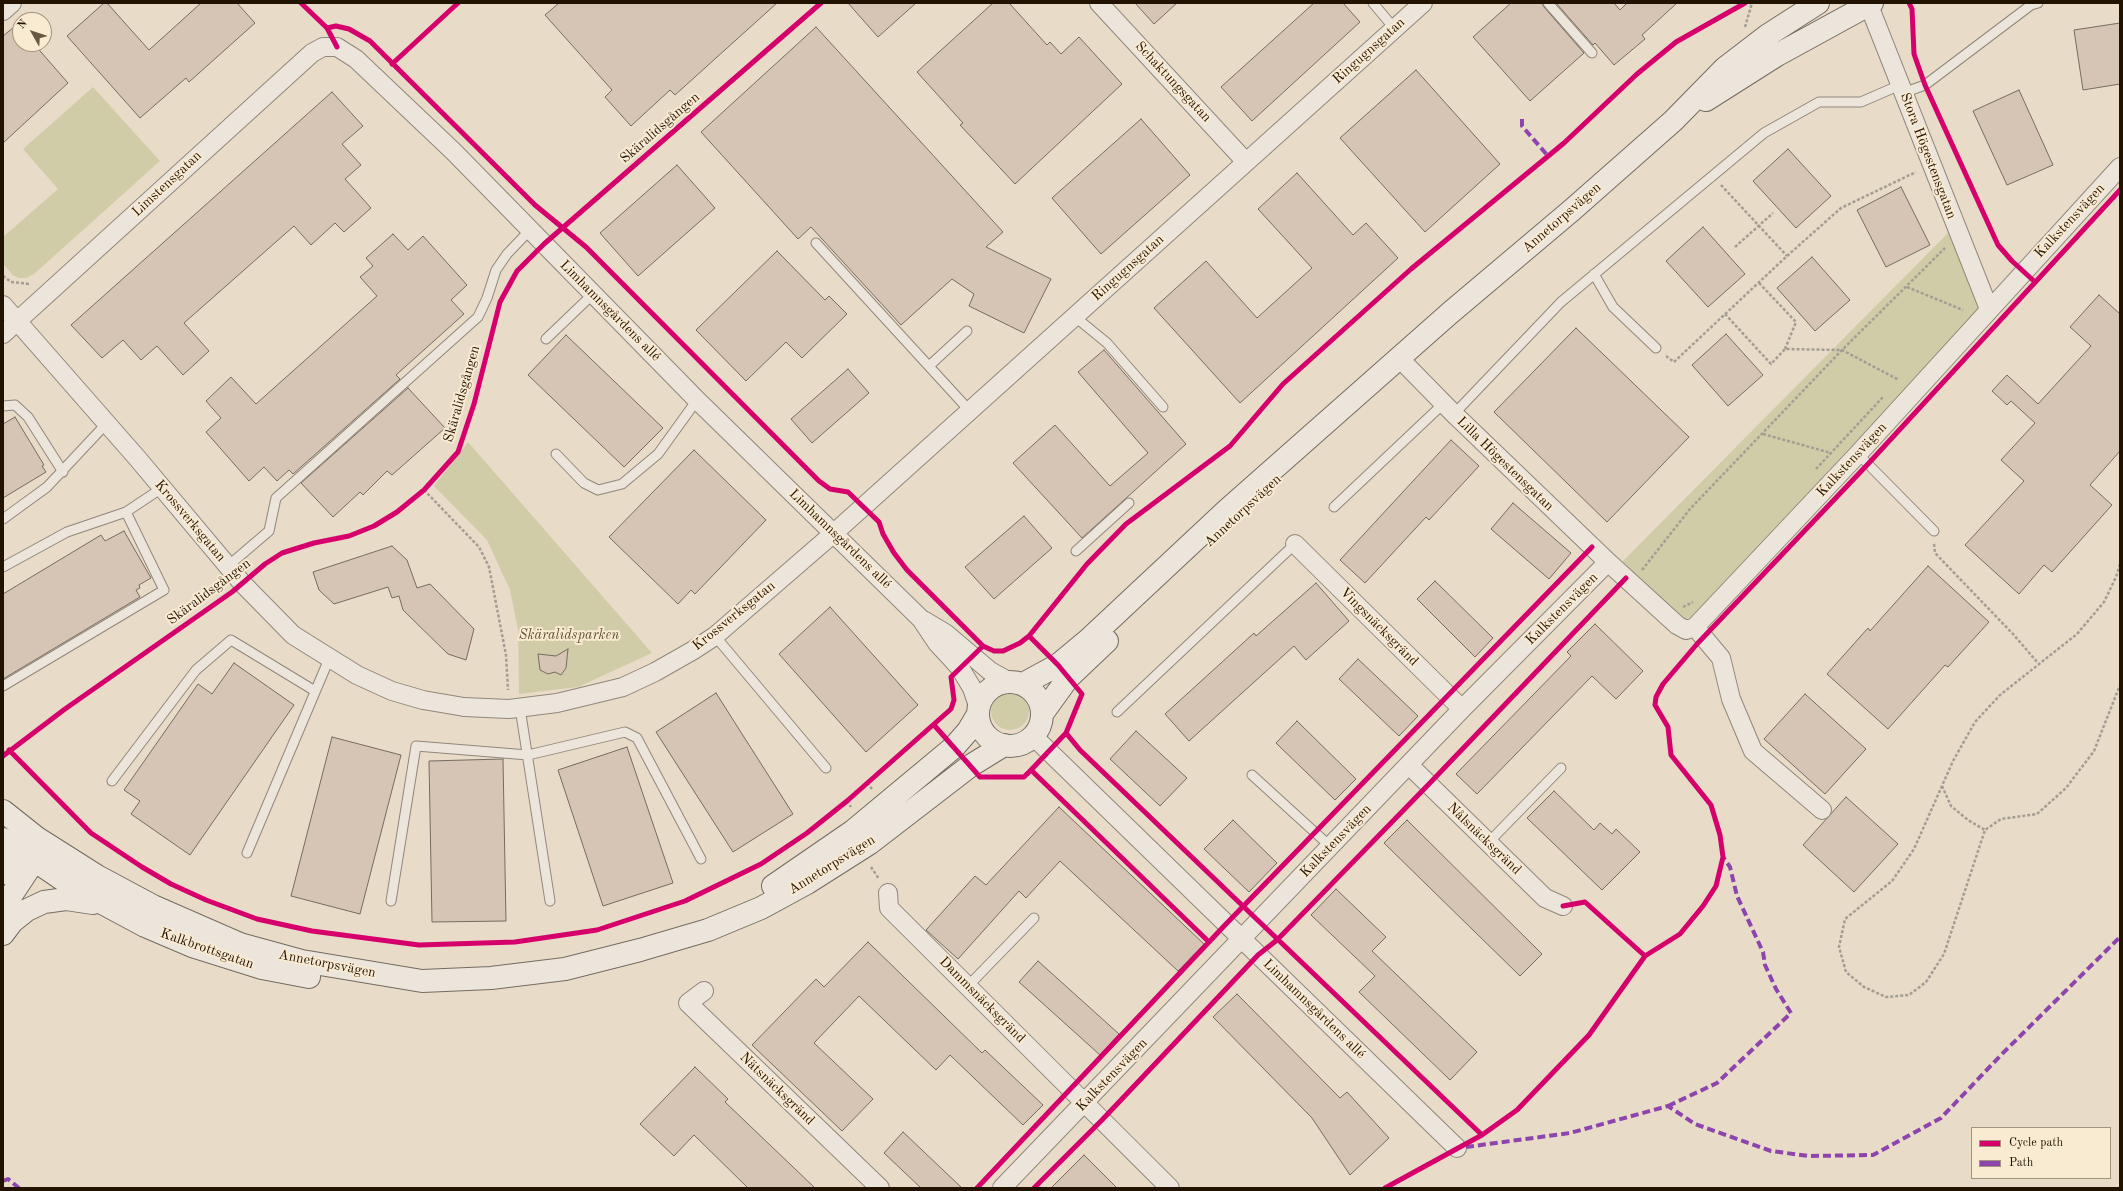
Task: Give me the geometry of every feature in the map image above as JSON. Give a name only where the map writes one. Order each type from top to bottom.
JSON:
[{"type":"main road","name":"Annetorpsvägen","points":[[640,950],[714,918],[785,880],[853,831],[954,747],[968,731],[979,711],[981,701],[988,691],[998,684],[1016,683],[1058,665],[1088,640],[1227,510],[1450,313],[1572,210],[1673,121],[1725,68],[1768,35],[1818,3]]},
{"type":"main road","name":"Annetorpsvägen","points":[[1673,121],[1777,54],[1870,4]]},
{"type":"main road","name":"Annetorpsvägen","points":[[37,838],[97,876],[146,902],[240,944],[302,961],[422,981],[490,978],[565,969],[640,950],[708,930],[761,908],[807,883],[870,843],[970,766],[1004,745],[1016,745],[1033,736],[1040,726],[1042,714],[1055,694],[1078,668],[1233,519],[1404,363],[1450,313]]},
{"type":"main road","points":[[1016,683],[1037,696],[1042,714]]},
{"type":"main road","points":[[979,711],[984,731],[992,740],[1004,745]]},
{"type":"main road","points":[[3,811],[37,838],[18,850],[3,873]]},
{"type":"main road","points":[[3,908],[18,850]]},
{"type":"main road","name":"Kalkbrottsgatan","points":[[18,850],[78,890],[145,926],[192,946],[262,968],[336,982],[422,981]]},
{"type":"main road","points":[[3,934],[12,922],[27,910],[44,902],[66,898],[87,901],[114,909]]},
{"type":"street","points":[[3,11],[12,3]]},
{"type":"street","name":"Schaktungsgatan","points":[[1099,3],[1246,162]]},
{"type":"street","name":"Ringugnsgatan","points":[[834,533],[1423,3]]},
{"type":"street","name":"Stora Högestensgatan","points":[[1870,4],[1931,165],[1989,309]]},
{"type":"street","name":"Limstensgatan","points":[[3,334],[202,151],[312,53],[322,47],[337,47]]},
{"type":"street","name":"Limhamnsgårdens allé","points":[[337,47],[348,52],[362,64],[454,152],[697,400],[921,619],[937,643],[960,668],[972,688],[979,711]]},
{"type":"street","name":"Kalkstensvägen","points":[[1002,1188],[1085,1104],[1462,709],[1608,562],[1677,625],[1686,630],[1695,627],[1858,454],[2120,167]]},
{"type":"street","name":"Krossverksgatan","points":[[3,305],[228,566],[293,635],[329,659],[357,674],[392,691],[423,700],[464,707],[514,708],[557,703],[623,687],[661,669],[715,636],[834,533]]},
{"type":"street","name":"Lilla Högestensgatan","points":[[1404,363],[1448,409],[1608,562]]},
{"type":"street","name":"Vingsnäcksgränd","points":[[1295,544],[1462,709]]},
{"type":"street","name":"Limhamnsgårdens allé","points":[[921,619],[945,633],[990,671],[1016,683]]},
{"type":"street","points":[[1695,627],[1721,658],[1731,699],[1753,751],[1822,810]]},
{"type":"street","name":"Limhamnsgårdens allé","points":[[1033,736],[1456,1148]]},
{"type":"street","name":"Nålsnäcksgränd","points":[[1409,765],[1487,844],[1545,898],[1563,906]]},
{"type":"street","name":"Dammsnäcksgränd","points":[[888,893],[890,908],[1170,1188]]},
{"type":"street","name":"Nätsnäcksgränd","points":[[704,991],[688,1003],[880,1188]]},
{"type":"lane","points":[[1373,3],[1394,28]]},
{"type":"lane","points":[[1548,3],[1592,52]]},
{"type":"lane","points":[[1334,507],[1448,409],[1561,302],[1764,133],[1819,102],[1860,102],[1902,89],[1925,84],[2031,5],[2038,3]]},
{"type":"lane","points":[[228,566],[269,531],[276,498],[478,317],[487,298],[496,270],[507,254],[530,230]]},
{"type":"lane","points":[[816,243],[969,410]]},
{"type":"lane","points":[[1594,274],[1613,307],[1656,348]]},
{"type":"lane","points":[[546,340],[593,294]]},
{"type":"lane","points":[[1074,316],[1107,343],[1163,407]]},
{"type":"lane","points":[[928,366],[967,331]]},
{"type":"lane","points":[[556,454],[584,482],[598,490],[622,484],[658,454],[697,400]]},
{"type":"lane","points":[[3,406],[15,405],[28,417],[63,472]]},
{"type":"lane","points":[[3,519],[47,487],[63,472],[106,424]]},
{"type":"lane","points":[[1858,454],[1934,531]]},
{"type":"lane","points":[[3,566],[68,532],[126,512],[162,488]]},
{"type":"lane","points":[[1076,551],[1130,503]]},
{"type":"lane","points":[[3,686],[164,590],[126,512]]},
{"type":"lane","points":[[1117,712],[1295,544]]},
{"type":"lane","points":[[715,636],[826,768]]},
{"type":"lane","points":[[112,781],[196,670],[231,640],[315,691]]},
{"type":"lane","points":[[247,853],[329,659]]},
{"type":"lane","points":[[514,708],[528,756],[550,901]]},
{"type":"lane","points":[[391,901],[416,746],[528,756],[624,732],[637,738],[701,859]]},
{"type":"lane","points":[[1487,844],[1561,768]]},
{"type":"lane","points":[[1252,775],[1331,847]]},
{"type":"lane","points":[[968,986],[1034,918]]},
{"type":"path","points":[[1744,31],[1752,3]]},
{"type":"path","points":[[1656,348],[1674,362],[1787,256],[1841,208],[1931,165]]},
{"type":"path","points":[[1712,176],[1787,256]]},
{"type":"path","points":[[1735,247],[1773,213]]},
{"type":"path","points":[[1632,584],[1690,509],[1842,350],[1907,287],[1958,234]]},
{"type":"path","points":[[1725,314],[1771,364],[1785,349],[1796,322],[1759,283]]},
{"type":"path","points":[[1907,287],[1963,310]]},
{"type":"path","points":[[1958,316],[1981,290]]},
{"type":"path","points":[[1785,349],[1842,350],[1899,380]]},
{"type":"path","points":[[1893,385],[1904,374]]},
{"type":"path","points":[[1816,470],[1888,391]]},
{"type":"path","points":[[1763,434],[1831,453]]},
{"type":"path","points":[[418,496],[429,485]]},
{"type":"path","points":[[424,490],[479,547],[489,567],[506,655],[514,708]]},
{"type":"path","points":[[1934,531],[1935,553],[2013,634],[2038,664]]},
{"type":"path","points":[[2120,564],[2116,577],[2104,602],[2077,634],[2000,695],[1975,722],[1941,786],[1914,849],[1892,881],[1845,919],[1840,947],[1846,972],[1864,987],[1886,997],[1909,995],[1926,982],[1944,954],[1985,830],[2001,819],[2037,814],[2066,788],[2094,751],[2120,685]]},
{"type":"path","points":[[1667,616],[1696,600]]},
{"type":"path","points":[[1941,786],[1951,806],[1968,820],[1985,830]]},
{"type":"path","points":[[846,801],[852,808]]},
{"type":"green space","points":[[93,87],[160,161],[34,274],[26,278],[19,278],[13,275],[3,264],[3,237],[58,189],[23,149]]},
{"type":"green space","points":[[1950,231],[1980,307],[1854,449],[1693,617],[1684,619],[1622,562]]},
{"type":"green space","name":"Skäralidsparken","points":[[468,442],[652,653],[578,687],[519,694],[518,630],[510,590],[487,540],[434,486]]},
{"type":"green space","points":[[1010,692],[1023,698],[1029,711],[1023,724],[1010,730],[997,724],[991,711],[997,698]]},
{"type":"building","points":[[104,3],[107,3],[149,50],[201,3],[237,3],[255,23],[189,82],[186,78],[140,118],[67,36]]},
{"type":"building","points":[[559,3],[777,3],[675,95],[670,90],[631,126],[605,97],[612,90],[545,15]]},
{"type":"building","points":[[848,3],[916,3],[878,37]]},
{"type":"building","points":[[993,3],[1009,3],[1047,45],[1050,42],[1061,54],[1079,37],[1122,84],[1015,184],[960,125],[963,123],[917,72]]},
{"type":"building","points":[[1135,3],[1177,3],[1154,24]]},
{"type":"building","points":[[1314,3],[1343,3],[1360,22],[1252,121],[1221,87]]},
{"type":"building","points":[[1511,3],[1542,3],[1584,53],[1530,101],[1473,37]]},
{"type":"building","points":[[1556,3],[1614,3],[1620,10],[1627,3],[1677,3],[1642,35],[1645,39],[1614,65],[1595,43],[1593,45]]},
{"type":"building","points":[[2120,23],[2120,84],[2083,90],[2074,30]]},
{"type":"building","points":[[816,27],[1003,232],[986,247],[1051,279],[1024,333],[969,306],[974,294],[952,279],[901,325],[811,227],[798,239],[701,132]]},
{"type":"building","points":[[12,29],[12,52],[41,52],[68,83],[3,143],[3,36]]},
{"type":"building","points":[[1416,70],[1500,164],[1425,232],[1340,138]]},
{"type":"building","points":[[2019,90],[2053,165],[2007,185],[1973,111]]},
{"type":"building","points":[[332,92],[363,126],[342,144],[361,165],[345,179],[371,208],[344,232],[335,223],[311,245],[294,226],[184,323],[209,351],[183,375],[157,346],[141,360],[123,340],[102,358],[71,325]]},
{"type":"building","points":[[1141,119],[1190,175],[1101,254],[1052,198]]},
{"type":"building","points":[[1788,149],[1831,196],[1796,228],[1753,181]]},
{"type":"building","points":[[677,165],[715,208],[638,276],[600,233]]},
{"type":"building","points":[[1297,173],[1353,235],[1366,223],[1398,258],[1240,403],[1154,308],[1206,261],[1257,318],[1312,268],[1258,209]]},
{"type":"building","points":[[1901,187],[1930,245],[1886,267],[1857,210]]},
{"type":"building","points":[[1703,227],[1745,274],[1708,307],[1666,261]]},
{"type":"building","points":[[393,234],[408,250],[423,236],[467,285],[451,300],[464,314],[396,375],[400,379],[293,474],[289,470],[277,481],[264,467],[249,481],[206,432],[221,418],[206,401],[231,377],[256,404],[377,296],[360,277],[373,266],[366,258]]},
{"type":"building","points":[[777,251],[825,300],[829,296],[847,314],[802,358],[786,342],[746,381],[696,330]]},
{"type":"building","points":[[1812,257],[1850,300],[1815,331],[1777,288]]},
{"type":"building","points":[[2099,295],[2120,314],[2120,451],[2090,485],[2112,505],[2052,572],[2044,565],[2019,594],[1965,545],[2024,481],[2001,460],[2035,423],[2011,401],[2007,405],[1992,391],[2007,375],[2038,404],[2091,346],[2070,327]]},
{"type":"building","points":[[1576,328],[1689,437],[1607,522],[1494,412]]},
{"type":"building","points":[[1726,334],[1763,375],[1728,406],[1692,365]]},
{"type":"building","points":[[566,335],[663,428],[624,467],[528,375]]},
{"type":"building","points":[[1104,350],[1186,444],[1082,538],[1013,463],[1055,425],[1110,486],[1148,453],[1078,372]]},
{"type":"building","points":[[848,369],[869,393],[812,443],[791,419]]},
{"type":"building","points":[[408,388],[445,428],[392,475],[387,471],[363,495],[360,492],[333,517],[301,483]]},
{"type":"building","points":[[15,417],[44,465],[42,466],[46,472],[3,498],[3,424]]},
{"type":"building","points":[[1451,440],[1479,466],[1429,520],[1426,517],[1365,583],[1340,560]]},
{"type":"building","points":[[694,450],[766,520],[695,594],[691,590],[678,604],[609,537]]},
{"type":"building","points":[[1513,503],[1571,553],[1549,579],[1491,529]]},
{"type":"building","points":[[1024,516],[1052,548],[994,599],[965,567]]},
{"type":"building","points":[[124,531],[151,578],[139,585],[140,588],[136,590],[140,597],[3,679],[3,594],[101,535],[105,541]]},
{"type":"building","points":[[392,546],[407,560],[417,588],[430,584],[474,629],[466,660],[448,654],[403,610],[399,596],[392,598],[388,587],[334,604],[319,590],[313,572]]},
{"type":"building","points":[[1928,566],[1989,622],[1948,667],[1945,665],[1888,729],[1827,674],[1868,628],[1870,631]]},
{"type":"building","points":[[1435,581],[1493,638],[1475,657],[1417,599]]},
{"type":"building","points":[[1316,583],[1349,621],[1306,660],[1294,646],[1189,741],[1165,714],[1254,633],[1256,636]]},
{"type":"building","points":[[830,607],[918,705],[866,752],[779,654]]},
{"type":"building","points":[[1595,624],[1643,671],[1616,699],[1592,676],[1477,794],[1456,774],[1571,656],[1567,652]]},
{"type":"building","points":[[568,649],[566,668],[561,675],[555,672],[548,674],[540,670],[538,654],[556,656]]},
{"type":"building","points":[[1358,659],[1418,716],[1399,736],[1339,679]]},
{"type":"building","points":[[234,663],[294,705],[190,855],[131,814],[140,801],[124,790],[198,684],[212,694]]},
{"type":"building","points":[[716,693],[793,814],[733,852],[656,732]]},
{"type":"building","points":[[1805,694],[1866,749],[1825,794],[1764,739]]},
{"type":"building","points":[[1297,721],[1356,779],[1335,800],[1276,743]]},
{"type":"building","points":[[1136,731],[1187,778],[1160,806],[1110,759]]},
{"type":"building","points":[[332,737],[401,755],[360,914],[291,896]]},
{"type":"building","points":[[627,747],[673,883],[603,906],[558,770]]},
{"type":"building","points":[[503,759],[506,921],[432,922],[429,761]]},
{"type":"building","points":[[1554,791],[1594,830],[1600,823],[1612,834],[1616,829],[1640,852],[1602,890],[1527,818]]},
{"type":"building","points":[[1846,797],[1898,844],[1854,892],[1803,845]]},
{"type":"building","points":[[1059,807],[1204,944],[1178,971],[1060,861],[1026,898],[1019,891],[958,959],[926,930],[975,876],[986,885]]},
{"type":"building","points":[[1233,820],[1277,863],[1249,892],[1204,849]]},
{"type":"building","points":[[1407,820],[1542,954],[1520,976],[1384,843]]},
{"type":"building","points":[[1336,889],[1386,937],[1372,951],[1477,1052],[1450,1080],[1359,992],[1375,976],[1311,915]]},
{"type":"building","points":[[868,942],[982,1053],[985,1050],[1043,1105],[1023,1125],[950,1055],[936,1070],[859,996],[814,1043],[873,1099],[842,1131],[752,1045],[816,979],[824,987]]},
{"type":"building","points":[[1038,961],[1119,1034],[1100,1055],[1019,982]]},
{"type":"building","points":[[1237,994],[1340,1098],[1347,1092],[1389,1138],[1350,1175],[1312,1118],[1213,1017]]},
{"type":"building","points":[[695,1067],[728,1099],[725,1102],[815,1188],[748,1188],[694,1135],[674,1156],[640,1124]]},
{"type":"building","points":[[903,1132],[962,1188],[921,1188],[884,1153]]},
{"type":"building","points":[[1084,1155],[1117,1188],[1051,1188]]},
{"type":"marked path","points":[[1522,119],[1522,126],[1548,156]]},
{"type":"marked path","points":[[1668,1106],[1717,1083],[1791,1013],[1776,989],[1765,965],[1763,952],[1737,896],[1730,867],[1723,857]]},
{"type":"marked path","points":[[1466,1147],[1570,1133],[1668,1106],[1695,1124],[1771,1151],[1809,1156],[1873,1155],[1941,1118],[2001,1055],[2120,937]]},
{"type":"marked path","points":[[3,1181],[8,1179],[19,1188]]},
{"type":"cycle path","points":[[301,3],[327,28],[337,47]]},
{"type":"cycle path","points":[[392,64],[458,3]]},
{"type":"cycle path","name":"Skäralidsgången","points":[[3,756],[65,709],[232,592],[265,564],[282,553],[314,543],[349,536],[374,526],[397,512],[424,490],[458,452],[474,404],[500,302],[517,271],[544,244],[821,3]]},
{"type":"cycle path","points":[[9,750],[91,833],[142,867],[171,884],[206,900],[257,919],[312,931],[419,945],[515,942],[597,930],[685,901],[761,864],[807,833],[847,801],[951,709],[954,700],[951,677],[983,646],[994,651],[1003,651],[1020,643],[1029,636],[1087,564],[1126,524],[1230,446],[1283,384],[1411,269],[1564,143],[1637,74],[1676,42],[1745,3]]},
{"type":"cycle path","points":[[1909,3],[1912,9],[1914,54],[1925,85],[1998,245],[2012,261],[2035,282]]},
{"type":"cycle path","points":[[327,28],[336,26],[349,29],[370,41],[535,205],[586,247],[819,481],[830,489],[848,492],[879,522],[883,534],[894,553],[907,570],[983,646]]},
{"type":"cycle path","points":[[1563,906],[1585,902],[1645,956],[1680,934],[1703,906],[1716,886],[1723,857],[1720,835],[1711,805],[1671,755],[1668,727],[1655,705],[1656,697],[1663,684],[1697,644],[1868,464],[2120,190]]},
{"type":"cycle path","points":[[977,1188],[1226,924],[1592,547]]},
{"type":"cycle path","points":[[1034,1188],[1102,1120],[1258,955],[1277,940],[1428,785],[1626,578]]},
{"type":"cycle path","points":[[1029,636],[1058,665],[1082,694],[1066,733],[1080,750],[1482,1135]]},
{"type":"cycle path","points":[[934,725],[980,777],[1024,777],[1031,770],[1209,942]]},
{"type":"cycle path","points":[[1031,770],[1066,733]]},
{"type":"cycle path","points":[[1385,1188],[1482,1135],[1517,1110],[1589,1035],[1645,956]]}]
